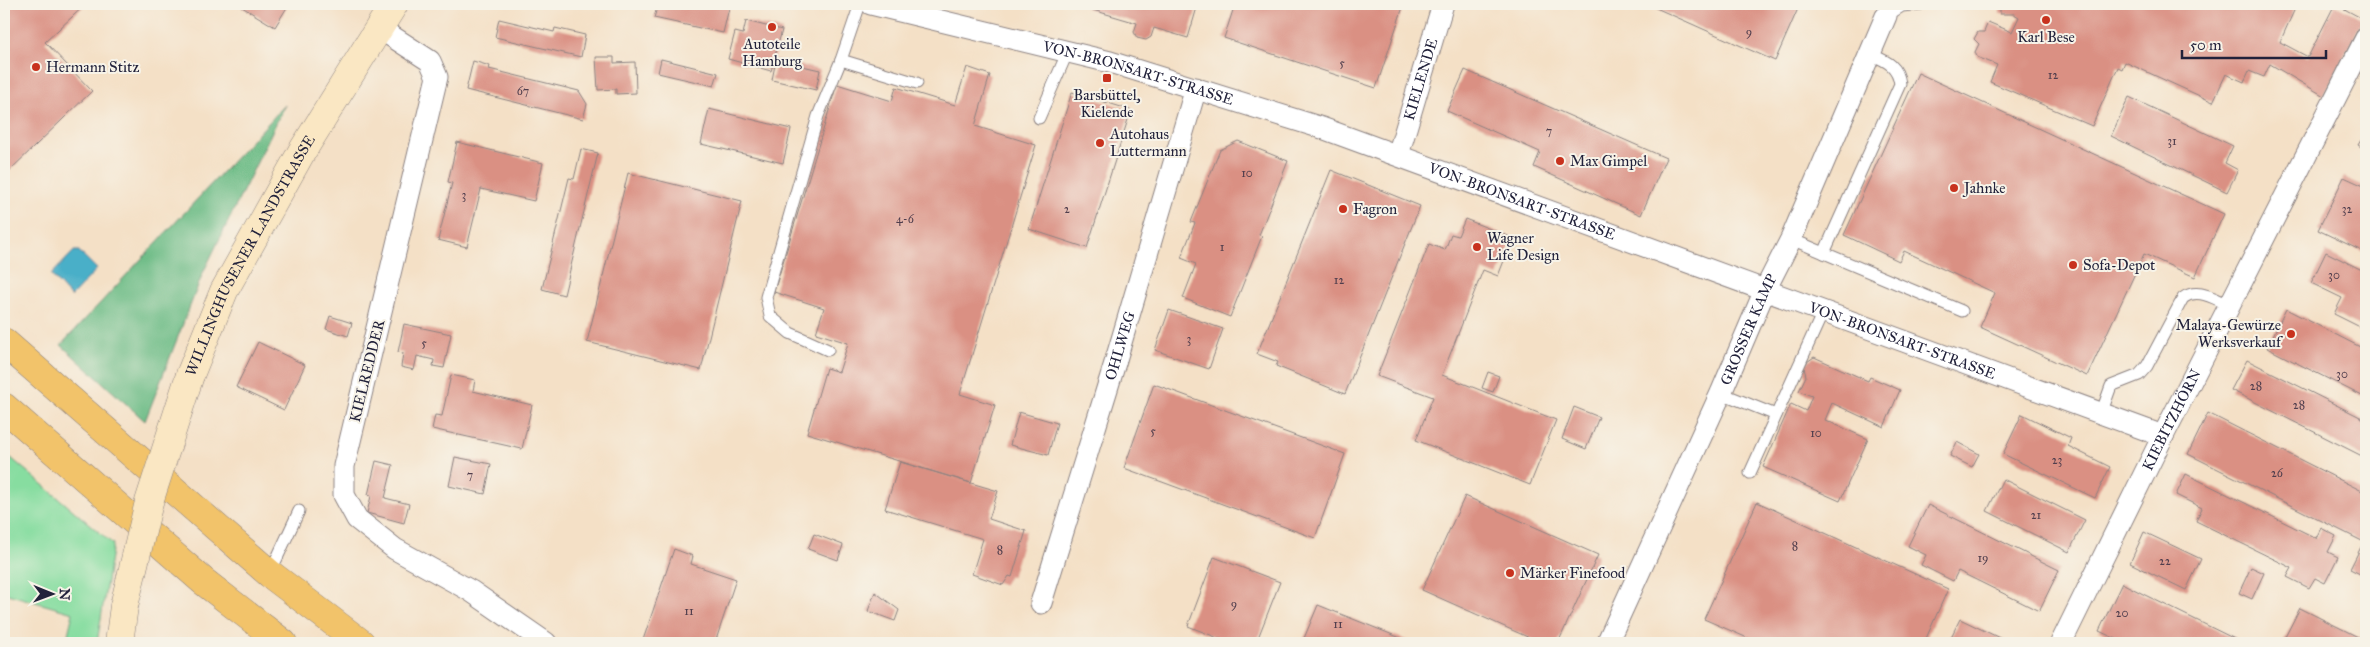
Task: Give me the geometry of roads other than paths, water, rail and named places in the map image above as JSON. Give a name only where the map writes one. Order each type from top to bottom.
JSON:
[{"type":"highway","points":[[4,342],[270,574],[361,643]]},
{"type":"highway","points":[[4,408],[202,581],[283,643]]},
{"type":"main road","name":"WILLINGHUSENER LANDSTRASSE","points":[[119,643],[124,606],[149,502],[190,375],[224,291],[301,153],[394,4]]},
{"type":"street","name":"VON-BRONSART-STRASSE","points":[[871,4],[1068,51],[1196,88],[1398,155],[2163,436]]},
{"type":"street","name":"KIELENDE","points":[[1398,155],[1444,4]]},
{"type":"street","name":"GROSSER KAMP","points":[[1607,643],[1721,393],[1765,290],[1791,239],[1886,16]]},
{"type":"street","name":"KIELREDDER","points":[[379,28],[430,61],[437,77],[344,466],[344,495],[357,519],[395,549],[472,591],[546,643]]},
{"type":"street","name":"KIEBITZHÖRN","points":[[2061,643],[2163,436],[2366,38]]},
{"type":"street","name":"OHLWEG","points":[[1041,603],[1115,363],[1196,88]]},
{"type":"lane","points":[[828,350],[790,333],[770,316],[766,297],[818,116],[841,60],[860,4]]},
{"type":"lane","points":[[1886,16],[1902,6],[1920,4]]},
{"type":"lane","points":[[1039,118],[1068,51]]},
{"type":"lane","points":[[1824,253],[1900,84],[1899,73],[1892,64],[1870,54]]},
{"type":"lane","points":[[841,60],[917,83]]},
{"type":"lane","points":[[1791,239],[1962,311]]},
{"type":"lane","points":[[2101,414],[2111,386],[2139,375],[2147,366],[2183,298],[2190,292],[2198,292],[2230,305]]},
{"type":"lane","points":[[1750,472],[1823,312]]},
{"type":"lane","points":[[1721,393],[1776,415]]},
{"type":"lane","points":[[270,574],[299,511]]},
{"type":"water","points":[[74,251],[79,251],[97,269],[71,297],[51,275]]},
{"type":"place","name":"Karl Bese","points":[[2046,20]]},
{"type":"place","name":"Autoteile Hamburg","points":[[772,27]]},
{"type":"place","name":"Hermann Stitz","points":[[36,67]]},
{"type":"place","name":"Barsbüttel, Kielende","points":[[1107,78]]},
{"type":"place","name":"Autohaus Luttermann","points":[[1100,143]]},
{"type":"place","name":"Max Gimpel","points":[[1560,161]]},
{"type":"place","name":"Jahnke","points":[[1954,188]]},
{"type":"place","name":"Fagron","points":[[1343,209]]},
{"type":"place","name":"Wagner Life Design","points":[[1477,247]]},
{"type":"place","name":"Sofa-Depot","points":[[2073,265]]},
{"type":"place","name":"Malaya-Gewürze Werksverkauf","points":[[2291,334]]},
{"type":"place","name":"Märker Finefood","points":[[1510,573]]}]
